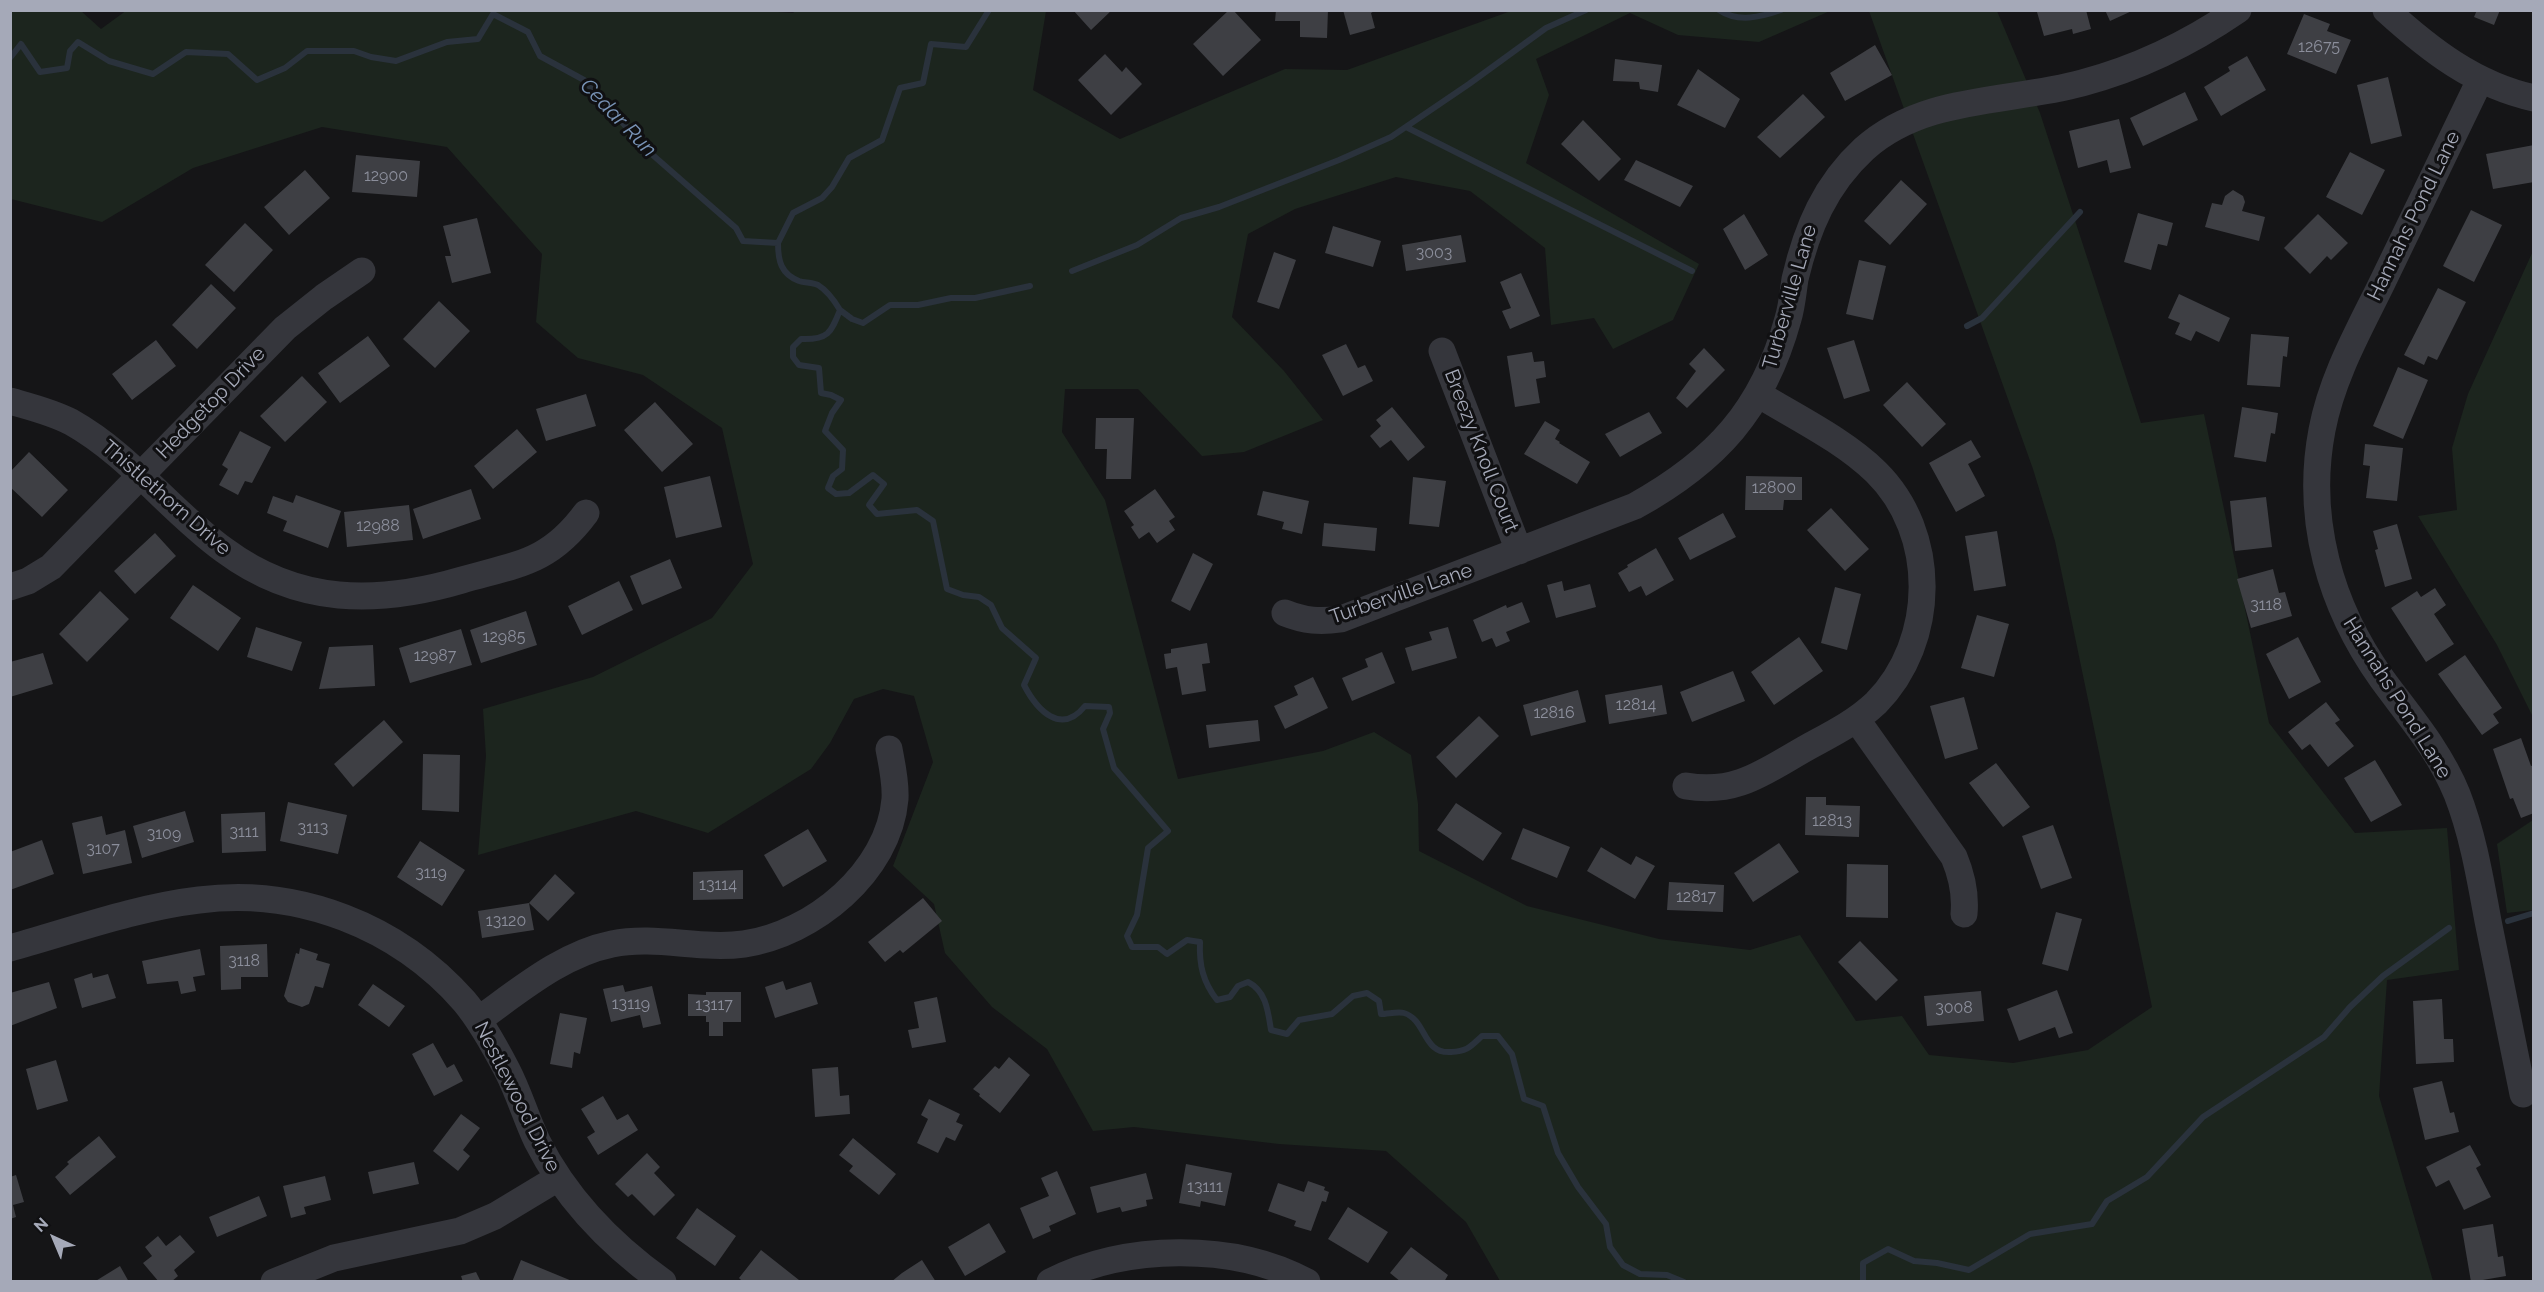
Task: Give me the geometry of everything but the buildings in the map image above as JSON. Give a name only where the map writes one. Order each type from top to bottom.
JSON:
[{"type":"street","name":"Turberville Lane","points":[[1285,613],[1301,620],[1321,622],[1341,619],[1635,506],[1670,486],[1699,465],[1725,440],[1758,394],[1778,352],[1789,316],[1805,237],[1816,211],[1845,168],[1866,148],[1892,129],[1935,110],[2081,84],[2127,70],[2169,52],[2209,30],[2238,10]]},
{"type":"street","points":[[2386,10],[2425,45],[2480,80],[2516,94],[2534,98]]},
{"type":"street","name":"Hannahs Pond Lane","points":[[2480,80],[2340,368],[2322,429],[2317,468],[2317,507],[2326,562],[2344,616],[2362,651],[2434,749],[2456,791],[2470,833],[2523,1094]]},
{"type":"street","name":"Hedgetop Drive","points":[[10,587],[28,581],[51,567],[285,328],[362,271]]},
{"type":"street","name":"Breezy Knoll Court","points":[[1442,351],[1519,551]]},
{"type":"street","points":[[1686,786],[1706,790],[1726,788],[1746,782],[1857,720],[1877,702],[1894,680],[1908,655],[1918,628],[1922,603],[1922,576],[1918,549],[1909,521],[1895,495],[1877,473],[1855,454],[1758,394]]},
{"type":"street","name":"Thistlethorn Drive","points":[[10,401],[42,410],[70,422],[95,438],[141,475],[224,551],[259,572],[287,584],[346,597],[402,595],[534,560],[555,548],[574,530],[586,513]]},
{"type":"street","points":[[1857,720],[1954,857],[1962,876],[1965,896],[1964,914]]},
{"type":"street","points":[[478,1020],[538,978],[570,959],[612,944],[644,940],[722,946],[746,944],[778,936],[819,915],[855,882],[880,845],[890,822],[895,790],[889,749]]},
{"type":"street","name":"Nestlewood Drive","points":[[10,948],[160,907],[199,900],[258,898],[299,903],[338,914],[373,930],[406,950],[436,973],[464,1001],[478,1020],[507,1071],[537,1141],[558,1178],[580,1208],[606,1235],[637,1263],[663,1281]]},
{"type":"street","points":[[274,1281],[334,1258],[460,1231],[495,1216],[558,1178]]},
{"type":"street","points":[[1050,1281],[1113,1260],[1152,1254],[1192,1253],[1230,1257],[1265,1265],[1307,1281]]},
{"type":"shaded area","points":[[127,10],[747,10],[793,13],[796,10],[1046,11],[1033,90],[1120,139],[1285,69],[1347,70],[1511,11],[1830,11],[1759,42],[1678,35],[1630,13],[1536,59],[1549,95],[1526,163],[1699,264],[1673,320],[1613,349],[1594,318],[1551,325],[1545,248],[1470,191],[1396,177],[1295,209],[1248,234],[1232,317],[1284,371],[1323,420],[1244,452],[1202,456],[1138,389],[1065,389],[1062,432],[1105,500],[1178,779],[1323,751],[1374,732],[1411,755],[1418,804],[1419,851],[1527,906],[1659,939],[1750,950],[1800,935],[1856,1021],[1902,1016],[1929,1055],[2013,1063],[2088,1050],[2152,1007],[2055,541],[2033,469],[1869,11],[1997,11],[2040,113],[2141,423],[2204,414],[2269,723],[2355,833],[2447,828],[2459,970],[2387,980],[2379,1096],[2433,1281],[1500,1281],[1466,1222],[1386,1151],[1279,1144],[1134,1127],[1093,1131],[1047,1049],[992,1007],[945,953],[934,904],[893,866],[933,762],[914,696],[883,689],[854,699],[830,743],[811,769],[708,833],[636,811],[478,855],[486,756],[483,709],[593,677],[712,618],[753,564],[722,428],[643,375],[578,358],[536,322],[542,254],[447,147],[322,127],[193,168],[102,222],[11,199],[10,11],[81,11],[101,29]]},
{"type":"shaded area","points":[[2533,251],[2533,717],[2497,645],[2418,516],[2457,510],[2452,448],[2468,394]]},
{"type":"shaded area","points":[[2533,820],[2533,910],[2507,913],[2497,844]]},
{"type":"waterway","name":"Cedar Run","points":[[10,58],[21,44],[40,72],[67,68],[70,51],[78,42],[109,61],[153,74],[186,52],[228,54],[257,80],[285,68],[307,51],[354,51],[371,57],[396,61],[447,42],[478,39],[493,14],[528,32],[540,56],[584,80],[647,150],[736,228],[743,241],[778,243],[793,213],[822,198],[832,187],[849,158],[882,140],[900,88],[923,83],[931,44],[966,47],[989,10]]},
{"type":"waterway","points":[[1072,271],[1137,245],[1181,218],[1219,207],[1391,137],[1546,28],[1586,10]]},
{"type":"waterway","points":[[1719,10],[1742,18],[1758,17],[1781,10]]},
{"type":"waterway","points":[[1406,127],[1692,271]]},
{"type":"waterway","points":[[1967,326],[1982,318],[2080,212]]},
{"type":"waterway","points":[[778,243],[780,261],[784,271],[799,281],[822,287],[840,310],[827,334],[817,338],[801,339],[793,347],[793,357],[799,365],[819,368],[821,393],[841,400],[832,413],[825,431],[843,450],[842,469],[833,476],[828,488],[836,494],[849,493],[873,475],[884,484],[869,505],[877,514],[917,510],[933,521],[947,589],[963,595],[979,597],[991,605],[1002,628],[1036,658],[1024,685],[1043,711],[1050,716],[1067,719],[1076,715],[1085,706],[1109,707],[1110,713],[1103,729],[1114,768],[1168,831],[1148,848],[1137,915],[1127,936],[1132,947],[1158,947],[1167,954],[1187,940],[1200,942],[1203,973],[1208,987],[1217,1000],[1230,997],[1238,986],[1248,982],[1262,996],[1271,1030],[1287,1034],[1299,1020],[1332,1014],[1353,996],[1367,993],[1379,1001],[1381,1014],[1402,1012],[1411,1017],[1417,1022],[1429,1042],[1442,1051],[1461,1051],[1482,1036],[1498,1036],[1512,1054],[1524,1099],[1543,1106],[1558,1153],[1578,1187],[1606,1224],[1610,1247],[1623,1265],[1640,1274],[1667,1275],[1684,1282]]},
{"type":"waterway","points":[[840,310],[852,319],[863,323],[890,305],[918,305],[951,298],[975,298],[1030,286]]},
{"type":"waterway","points":[[2508,921],[2534,913]]},
{"type":"waterway","points":[[1863,1282],[1863,1263],[1888,1249],[1914,1261],[1969,1270],[2030,1234],[2092,1224],[2107,1201],[2147,1177],[2203,1117],[2324,1037],[2350,1007],[2383,976],[2449,928]]}]
